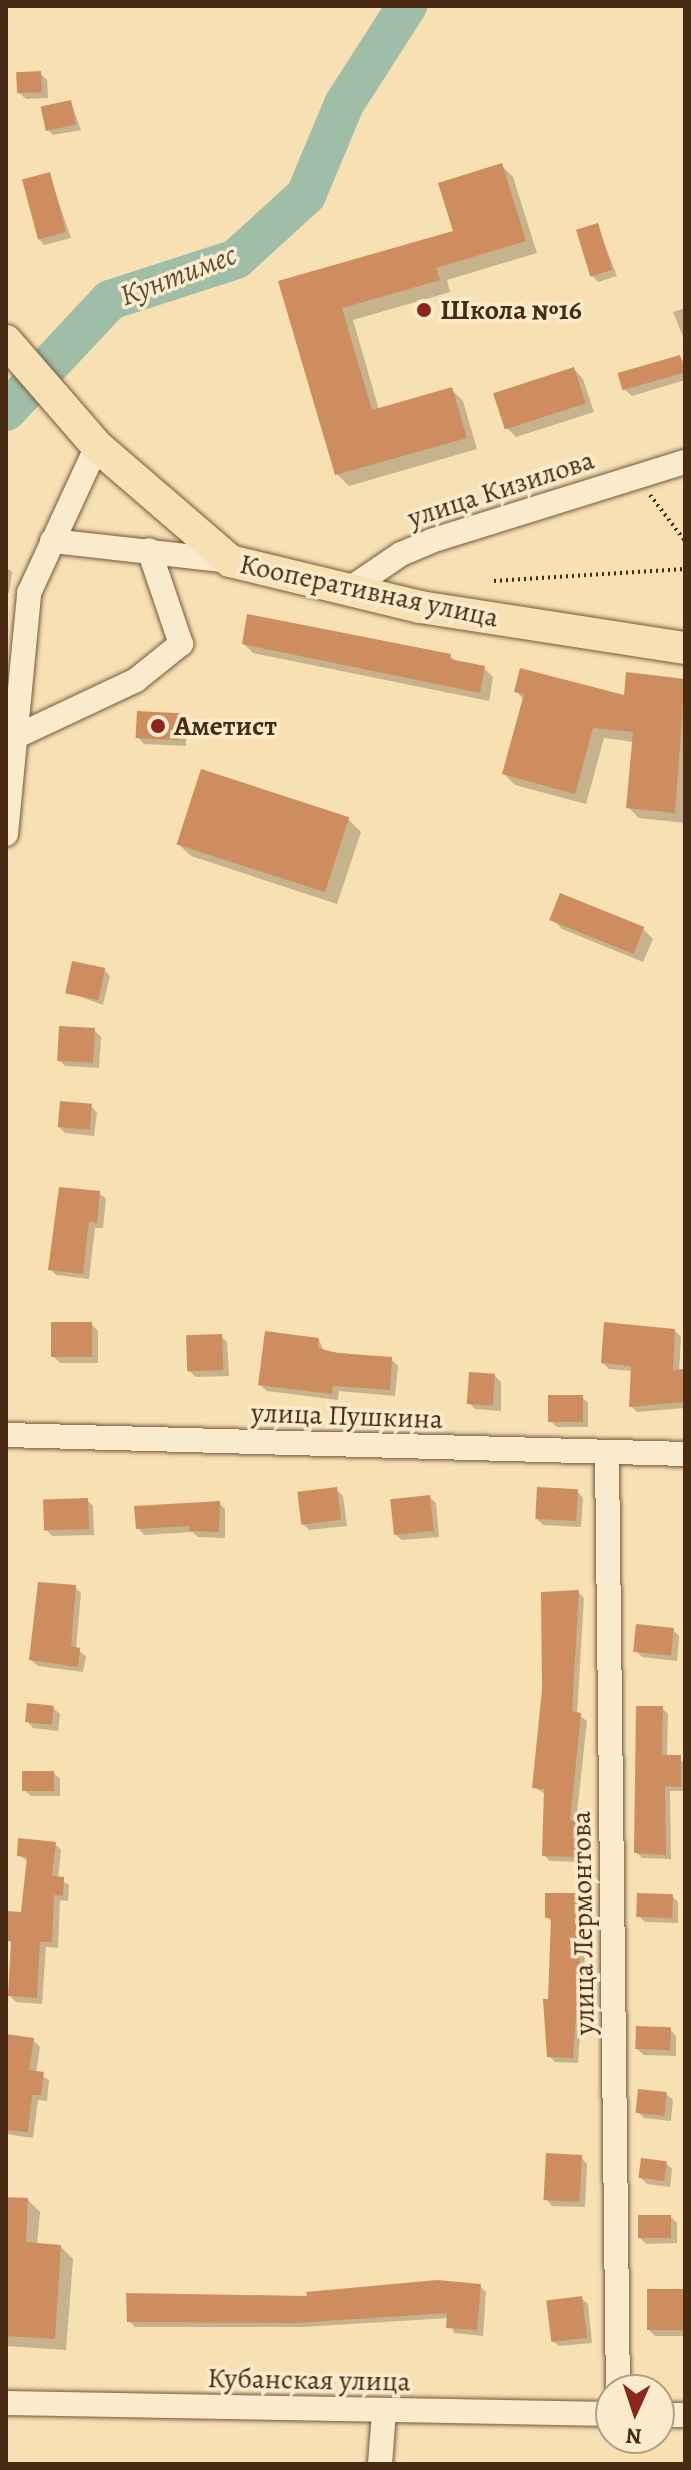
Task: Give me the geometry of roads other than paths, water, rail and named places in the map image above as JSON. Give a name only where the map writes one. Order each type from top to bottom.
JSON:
[{"type":"main road","points":[[6,342],[97,446],[230,561]]},
{"type":"main road","name":"Кооперативная улица","points":[[230,561],[345,592],[685,648]]},
{"type":"street","points":[[6,834],[29,593],[97,446]]},
{"type":"street","name":"улица Кизилова","points":[[345,592],[401,554],[431,541],[685,462]]},
{"type":"street","name":"Кооперативная улица","points":[[52,541],[230,561]]},
{"type":"street","points":[[13,738],[136,680],[181,644],[149,550]]},
{"type":"street","name":"улица Пушкина","points":[[6,1435],[607,1455],[685,1454]]},
{"type":"street","name":"улица Лермонтова","points":[[607,1455],[618,2374]]},
{"type":"street","name":"Кубанская улица","points":[[6,2403],[595,2414]]},
{"type":"street","points":[[380,2464],[384,2412]]},
{"type":"waterway","name":"Кунтимес","points":[[6,411],[110,300],[236,259],[306,195],[344,104],[407,6]]},
{"type":"place","name":"Школа №16","points":[[424,310]]},
{"type":"place","name":"Аметист","points":[[158,726]]}]
